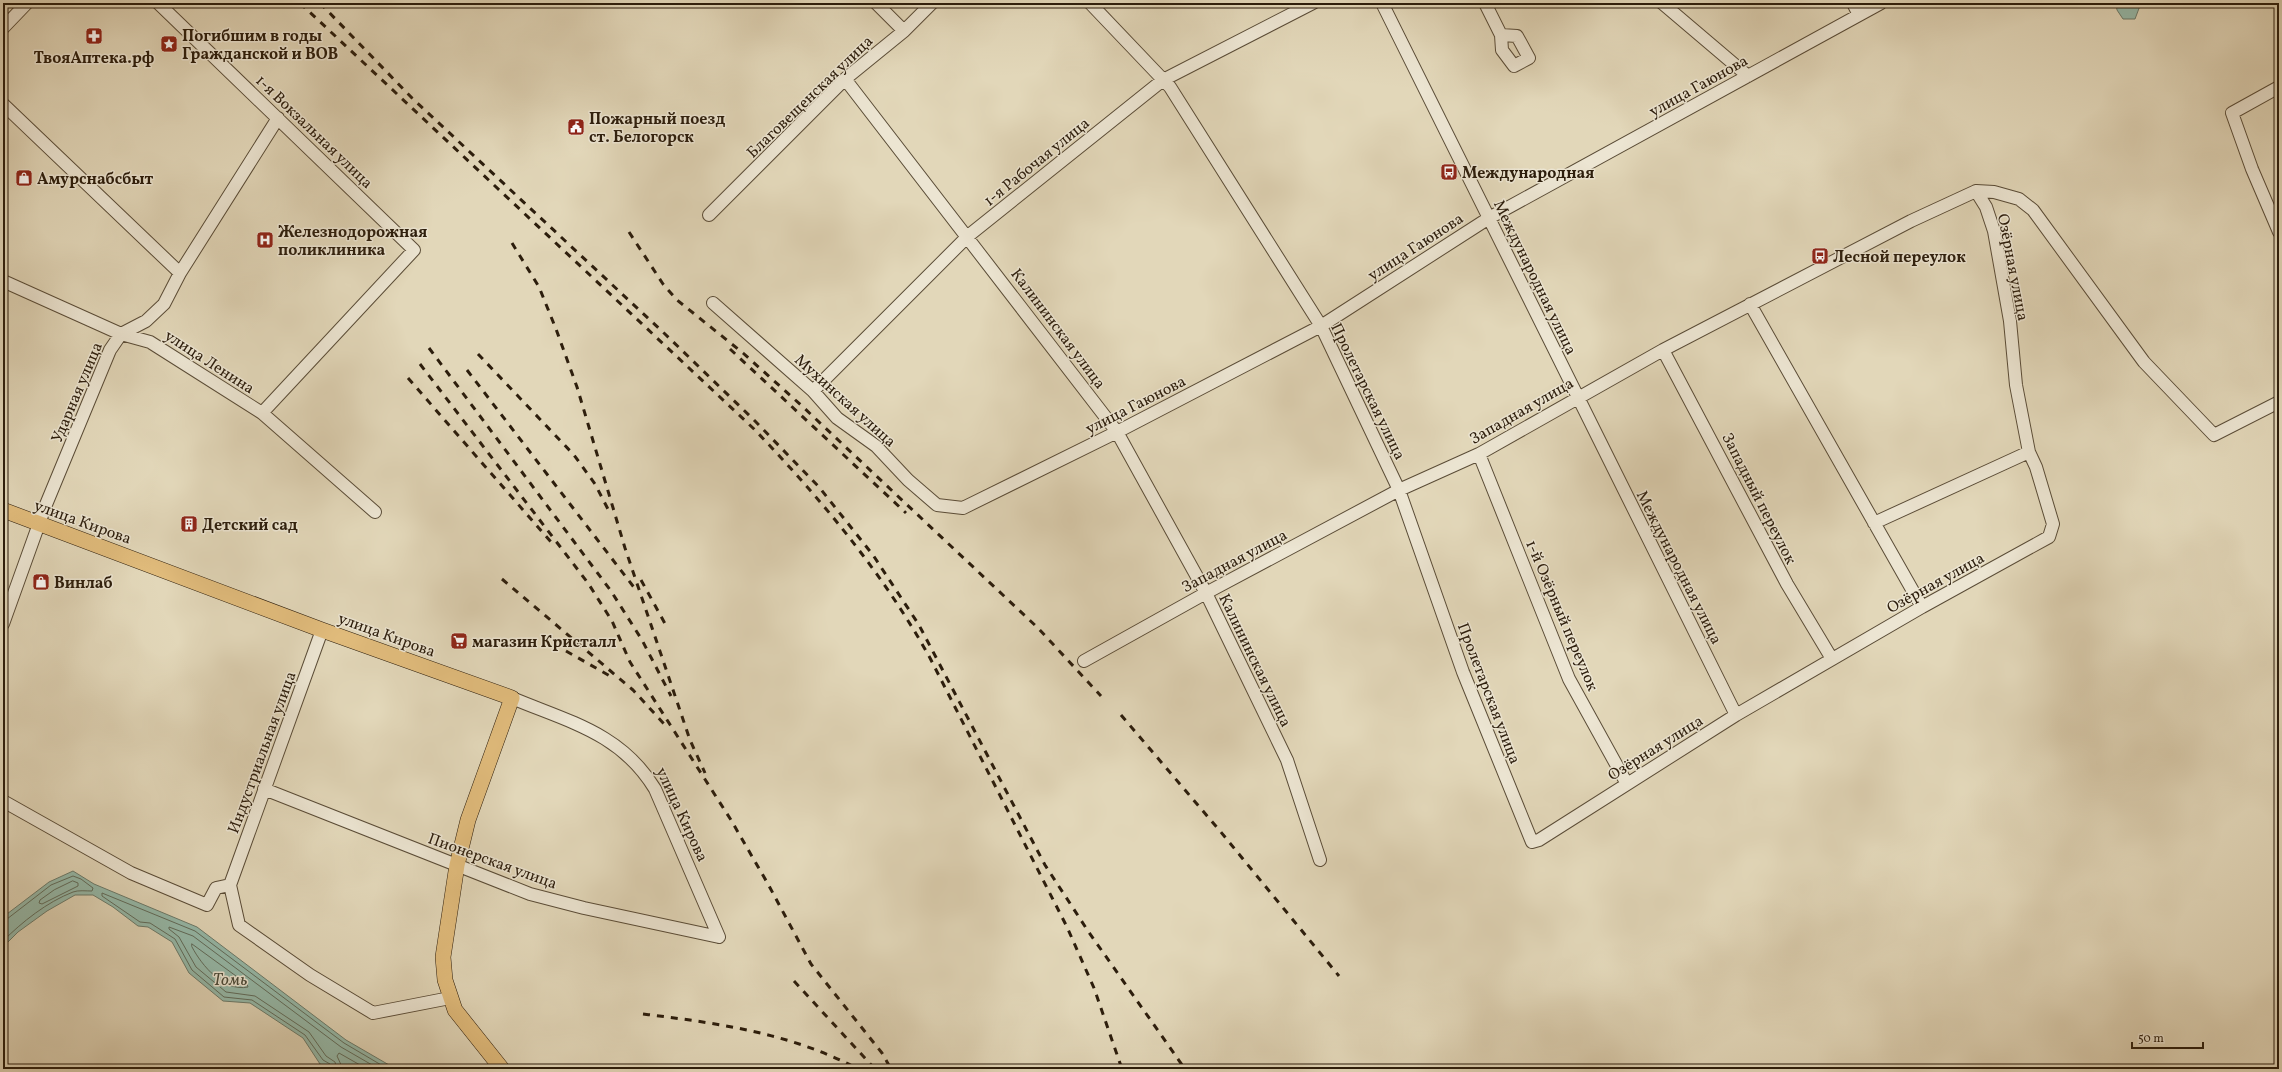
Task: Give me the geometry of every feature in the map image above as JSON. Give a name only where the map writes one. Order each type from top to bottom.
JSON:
[{"type":"main road","name":"улица Кирова","points":[[3,510],[322,630],[512,698]]},
{"type":"main road","points":[[502,1069],[455,1010],[444,980],[443,957],[457,864],[468,820],[512,698]]},
{"type":"street","points":[[3,28],[27,3]]},
{"type":"street","name":"1-я Вокзальная улица","points":[[158,3],[414,250],[262,413]]},
{"type":"street","points":[[876,3],[904,31]]},
{"type":"street","name":"Благовещенская улица","points":[[709,215],[845,79],[904,31],[932,3]]},
{"type":"street","name":"Пролетарская улица","points":[[1090,3],[1170,87],[1321,326],[1399,490],[1463,672],[1532,842]]},
{"type":"street","name":"1-я Рабочая улица","points":[[813,390],[968,236],[1163,80],[1312,3]]},
{"type":"street","name":"Международная улица","points":[[1382,3],[1576,397],[1736,715]]},
{"type":"street","points":[[1485,3],[1501,35]]},
{"type":"street","points":[[1662,3],[1748,76]]},
{"type":"street","points":[[1854,3],[1859,15]]},
{"type":"street","name":"улица Гаюнова","points":[[963,508],[1117,432],[1321,326],[1489,218],[1881,3]]},
{"type":"street","name":"Калининская улица","points":[[845,79],[968,236],[1117,432],[1206,593],[1286,760],[1320,860]]},
{"type":"street","points":[[2279,87],[2232,113],[2252,169],[2279,232]]},
{"type":"street","points":[[3,104],[180,273]]},
{"type":"street","name":"Ударная улица","points":[[3,624],[39,523],[110,350],[121,334],[146,321],[164,304],[180,273],[278,118]]},
{"type":"street","points":[[1976,191],[1994,192],[2019,199],[2033,210],[2144,362],[2214,435],[2279,402]]},
{"type":"street","name":"Западная улица","points":[[1084,661],[1206,593],[1399,490],[1479,454],[1576,397],[1750,304],[1911,221],[1976,191]]},
{"type":"street","name":"Озёрная улица","points":[[1532,842],[1539,840],[1736,715],[1922,606],[2049,537],[2053,524],[2036,466],[2029,452],[2016,385],[2010,321],[1995,238],[1986,207],[1976,191]]},
{"type":"street","name":"улица Ленина","points":[[3,281],[121,334],[150,342],[262,413],[375,512]]},
{"type":"street","name":"Мухинская улица","points":[[713,302],[813,390],[837,418],[876,446],[908,480],[937,505],[963,508]]},
{"type":"street","points":[[1750,304],[1922,606]]},
{"type":"street","name":"Западный переулок","points":[[1663,350],[1787,584],[1832,659]]},
{"type":"street","points":[[1874,523],[2029,452]]},
{"type":"street","name":"1-й Озёрный переулок","points":[[1479,454],[1570,679],[1627,784]]},
{"type":"street","name":"Индустриальная улица","points":[[230,885],[322,630]]},
{"type":"street","name":"улица Кирова","points":[[512,698],[600,735],[621,748],[643,770],[655,789],[719,937]]},
{"type":"street","name":"Пионерская улица","points":[[264,789],[530,894],[584,908],[719,937]]},
{"type":"street","points":[[3,801],[131,873],[207,905],[216,888],[230,885],[239,925],[310,976],[373,1013],[450,998]]},
{"type":"water","points":[[2116,3],[2141,3],[2135,19],[2123,19],[2117,10]]},
{"type":"water","name":"Томь","points":[[73,871],[94,884],[197,927],[346,1040],[396,1069],[332,1069],[320,1064],[303,1038],[250,1003],[223,1001],[189,973],[172,942],[148,927],[138,926],[113,907],[93,895],[75,895],[47,911],[18,932],[3,947],[3,917],[49,882]]},
{"type":"railway","points":[[300,3],[754,429],[803,482],[850,538],[892,596],[930,658],[1067,927],[1094,988],[1122,1069]]},
{"type":"railway","points":[[320,3],[412,98],[665,334],[754,420],[819,487],[873,555],[919,625],[1045,865],[1088,931],[1185,1069]]},
{"type":"railway","points":[[629,232],[663,284],[677,300],[743,353],[802,406],[1038,628],[1101,696]]},
{"type":"railway","points":[[512,243],[539,287],[556,329],[577,387],[625,548],[690,740],[705,773]]},
{"type":"railway","points":[[429,348],[611,591],[642,640],[671,696]]},
{"type":"railway","points":[[730,349],[906,513]]},
{"type":"railway","points":[[478,354],[574,455],[595,484],[611,515]]},
{"type":"railway","points":[[420,364],[588,583],[612,621],[630,662],[731,820],[768,884],[811,964],[882,1053],[891,1069]]},
{"type":"railway","points":[[467,370],[636,590]]},
{"type":"railway","points":[[408,378],[551,542]]},
{"type":"railway","points":[[502,579],[633,690],[665,725]]},
{"type":"railway","points":[[641,580],[668,629]]},
{"type":"railway","points":[[566,651],[610,676]]},
{"type":"railway","points":[[1121,715],[1220,831],[1339,976]]},
{"type":"railway","points":[[794,981],[875,1069]]},
{"type":"railway","points":[[643,1014],[698,1021],[753,1031],[807,1046],[858,1069]]},
{"type":"place","name":"ТвояАптека.рф","points":[[94,36]]},
{"type":"place","name":"Погибшим в годы Гражданской и ВОВ","points":[[169,44]]},
{"type":"place","name":"Пожарный поезд ст. Белогорск","points":[[576,127]]},
{"type":"place","name":"Международная","points":[[1449,172]]},
{"type":"place","name":"Амурснабсбыт","points":[[24,178]]},
{"type":"place","name":"Железнодорожная поликлиника","points":[[265,240]]},
{"type":"place","name":"Лесной переулок","points":[[1820,256]]},
{"type":"place","name":"Детский сад","points":[[189,524]]},
{"type":"place","name":"Винлаб","points":[[41,582]]},
{"type":"place","name":"магазин Кристалл","points":[[459,641]]}]
